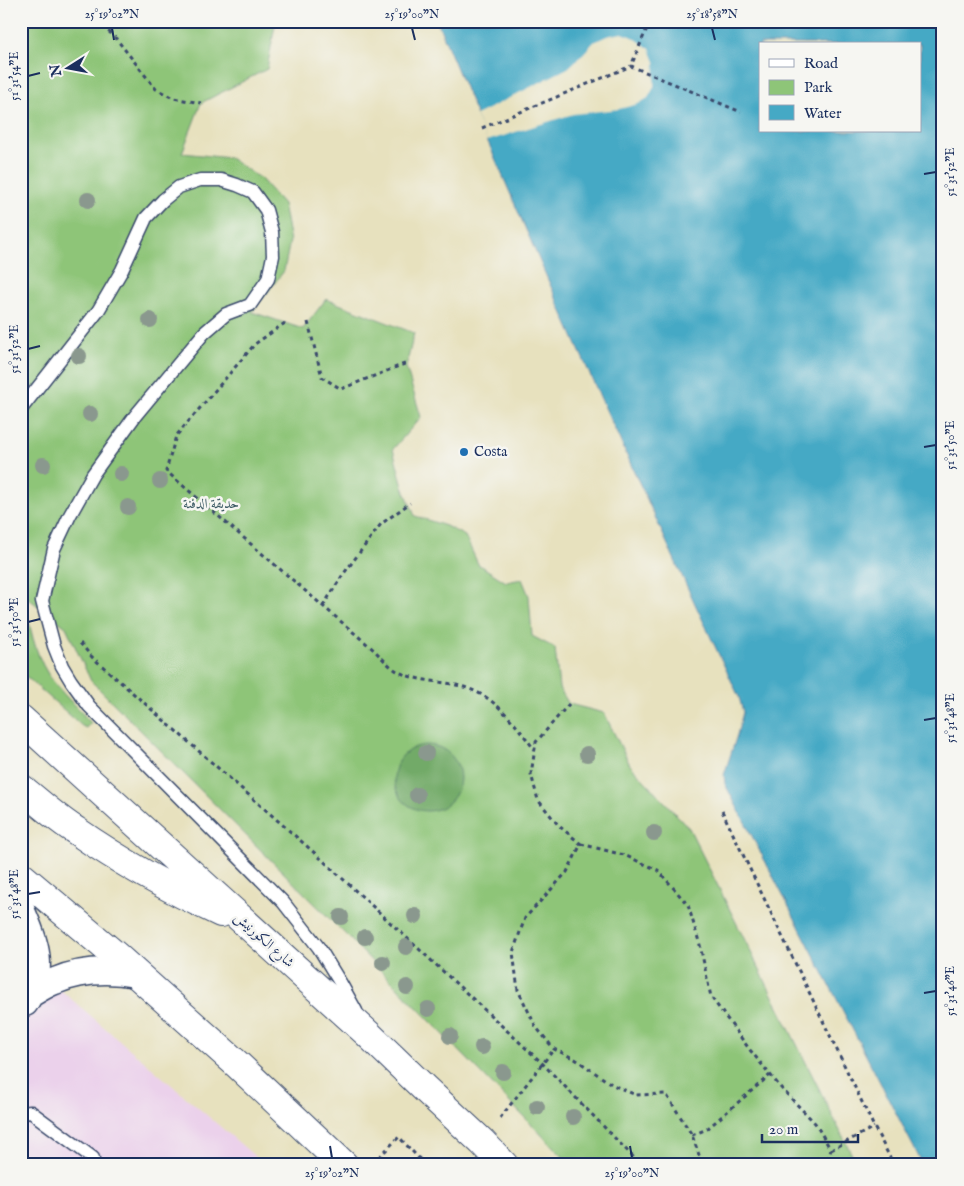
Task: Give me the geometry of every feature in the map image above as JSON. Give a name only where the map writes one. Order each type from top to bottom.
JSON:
[{"type":"main road","name":"شارع الكورنيش","points":[[21,719],[368,1034],[504,1165]]},
{"type":"main road","points":[[21,788],[74,830],[114,856],[179,892],[249,927]]},
{"type":"main road","points":[[21,876],[136,974],[238,1065],[344,1165]]},
{"type":"street","points":[[21,909],[29,928],[37,957],[35,981],[26,1001]]},
{"type":"street","points":[[26,1001],[55,980],[82,973],[109,970],[136,974]]},
{"type":"lane","points":[[21,409],[98,311],[122,270],[146,218],[163,200],[179,187],[200,180],[221,180],[253,192],[266,210],[272,232],[273,256],[268,279],[250,305],[226,314],[204,332],[135,416],[93,474],[70,515],[54,550],[42,601],[54,646],[62,666],[71,681],[90,706],[283,902],[319,948],[368,1034]]},
{"type":"lane","points":[[21,1113],[31,1112],[92,1158]]},
{"type":"path","points":[[96,21],[114,36],[156,88],[173,98],[201,103]]},
{"type":"path","points":[[482,128],[631,66],[650,21]]},
{"type":"path","points":[[631,66],[741,112]]},
{"type":"path","points":[[308,322],[322,377],[341,389],[407,364]]},
{"type":"path","points":[[285,323],[255,344],[176,436],[166,471],[396,670],[415,679],[443,682],[469,688],[492,701],[513,721],[534,749]]},
{"type":"path","points":[[323,606],[342,576],[380,524],[410,503]]},
{"type":"path","points":[[80,643],[99,664],[318,856],[543,1064],[641,1165]]},
{"type":"path","points":[[568,704],[536,742],[531,774],[538,800],[559,826],[580,844],[624,854],[658,870],[688,905],[700,945],[711,997],[770,1075],[815,1123],[831,1150]]},
{"type":"path","points":[[722,811],[894,1165]]},
{"type":"path","points":[[580,844],[567,872],[525,918],[513,952],[518,990],[536,1027],[554,1049],[575,1058],[613,1085],[636,1095],[666,1094],[692,1136],[699,1155],[706,1165]]},
{"type":"path","points":[[482,1142],[554,1049]]},
{"type":"path","points":[[692,1136],[707,1129],[770,1075]]},
{"type":"path","points":[[825,1165],[831,1150],[874,1127]]},
{"type":"path","points":[[371,1165],[399,1137],[425,1165]]},
{"type":"shaded area","points":[[21,956],[265,1165],[21,1165]]},
{"type":"green space","name":"حديقة الدفنة","points":[[21,21],[265,21],[275,25],[267,69],[201,103],[182,153],[230,158],[261,179],[283,204],[290,241],[284,271],[252,312],[303,329],[326,299],[414,333],[406,367],[421,417],[393,449],[403,487],[415,516],[446,526],[465,536],[478,564],[506,582],[522,579],[529,596],[532,636],[555,648],[559,688],[569,704],[604,713],[630,765],[689,828],[857,1165],[571,1165],[351,940],[91,681],[66,627],[21,593]]},
{"type":"green space","points":[[21,598],[24,600],[33,638],[43,666],[58,687],[91,723],[86,728],[21,672]]},
{"type":"green space","points":[[420,745],[434,745],[446,750],[455,759],[460,771],[458,791],[451,802],[434,811],[420,811],[408,806],[399,797],[394,785],[394,771],[399,759],[408,750]]},
{"type":"water","points":[[437,21],[943,21],[943,1165],[923,1165],[725,784],[724,775],[743,712],[739,697],[676,564],[517,209]]},
{"type":"pier","points":[[622,33],[633,37],[650,49],[655,62],[654,87],[648,98],[638,104],[619,109],[573,114],[487,141],[476,115],[568,68],[594,42],[607,36]]},
{"type":"place","name":"Costa","points":[[464,452]]}]
